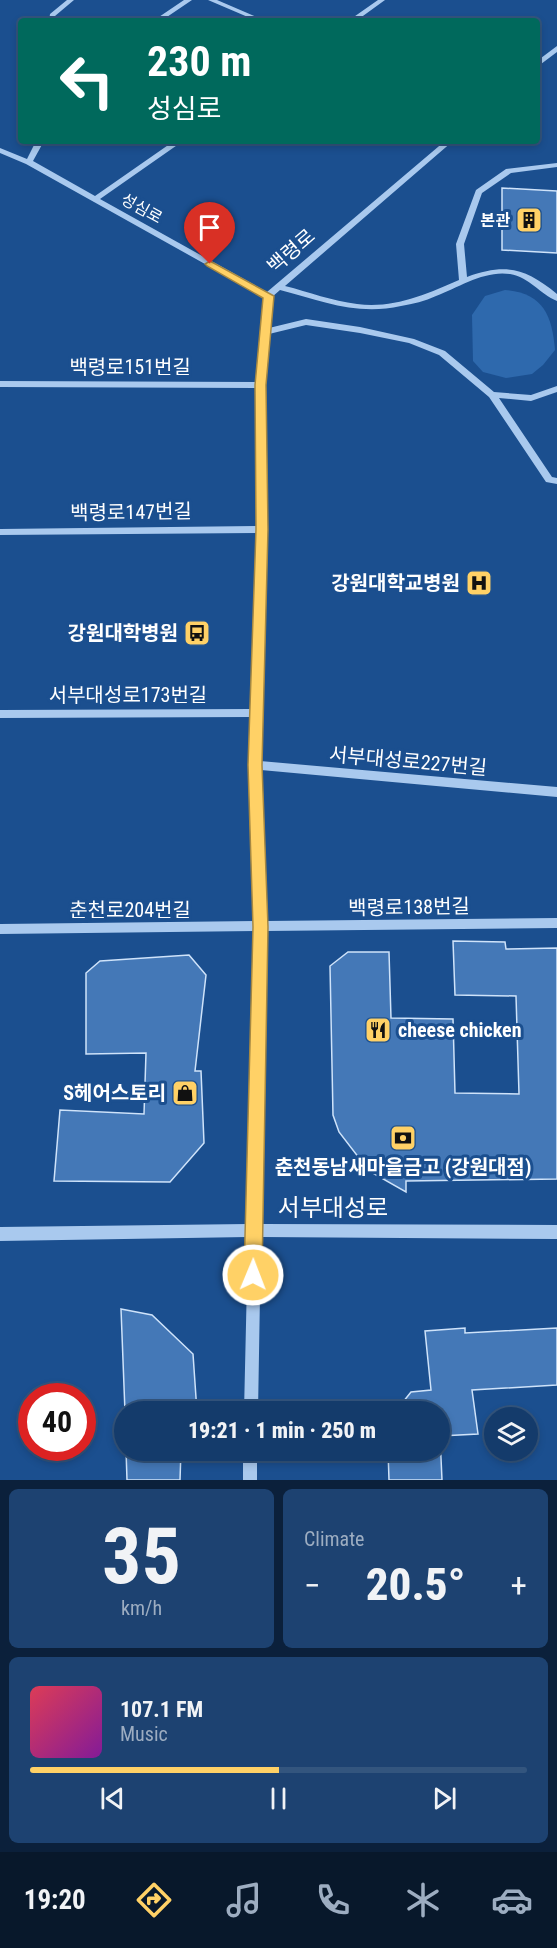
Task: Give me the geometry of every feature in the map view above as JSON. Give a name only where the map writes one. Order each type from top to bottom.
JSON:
[{"type":"street","points":[[52,18],[52,15],[71,0]]},
{"type":"street","points":[[161,18],[189,0]]},
{"type":"street","points":[[211,0],[255,18]]},
{"type":"street","points":[[355,18],[381,0]]},
{"type":"street","points":[[540,62],[557,48]]},
{"type":"street","points":[[29,162],[38,144]]},
{"type":"street","points":[[95,199],[175,144]]},
{"type":"street","name":"백령로","points":[[251,1401],[261,927],[255,765],[262,529],[260,385],[268,296],[446,144]]},
{"type":"street","name":"성심로","points":[[0,150],[29,162],[268,296]]},
{"type":"street","points":[[463,280],[460,244],[479,192],[509,171],[557,165]]},
{"type":"street","points":[[279,287],[363,308],[383,307],[434,294],[488,271],[514,272],[543,285],[557,298]]},
{"type":"street","points":[[266,332],[306,322],[411,341],[442,352],[492,395],[549,480],[557,481]]},
{"type":"street","name":"백령로151번길","points":[[0,384],[260,385]]},
{"type":"street","points":[[492,395],[531,398],[557,389]]},
{"type":"street","name":"백령로147번길","points":[[0,532],[262,529]]},
{"type":"street","name":"서부대성로173번길","points":[[0,714],[256,712]]},
{"type":"street","name":"서부대성로227번길","points":[[255,765],[557,792]]},
{"type":"street","name":"백령로138번길","points":[[261,927],[557,923]]},
{"type":"street","name":"춘천로204번길","points":[[0,929],[261,927]]},
{"type":"street","name":"서부대성로","points":[[0,1234],[254,1230],[557,1232]]},
{"type":"street","points":[[250,1461],[250,1480]]},
{"type":"shaded area","points":[[505,290],[518,292],[537,301],[548,316],[555,350],[532,374],[506,378],[483,372],[473,361],[472,315],[485,296]]},
{"type":"building","name":"본관","points":[[502,188],[557,191],[557,253],[502,250]]},
{"type":"building","points":[[453,941],[505,942],[506,949],[557,948],[557,1179],[406,1181],[406,1192],[369,1171],[339,1132],[333,1115],[330,966],[348,952],[389,952],[391,1018],[453,1019],[455,1093],[519,1094],[516,996],[455,995]]},
{"type":"building","points":[[189,955],[206,975],[195,1071],[201,1071],[204,1143],[170,1182],[54,1181],[60,1110],[144,1114],[146,1053],[86,1054],[86,973],[100,961]]},
{"type":"building","points":[[121,1309],[152,1315],[193,1354],[196,1401],[125,1401]]},
{"type":"building","points":[[465,1328],[465,1333],[557,1328],[557,1385],[472,1390],[478,1434],[450,1435],[450,1401],[404,1401],[411,1392],[431,1390],[425,1331]]},
{"type":"building","points":[[126,1461],[181,1461],[180,1480],[127,1480]]},
{"type":"building","points":[[388,1461],[441,1461],[442,1480],[389,1480]]},
{"type":"place","name":"본관","points":[[529,220]]},
{"type":"place","name":"강원대학교병원","points":[[479,583]]},
{"type":"place","name":"강원대학병원","points":[[197,633]]},
{"type":"place","name":"cheese chicken","points":[[378,1030]]},
{"type":"place","name":"S헤어스토리","points":[[185,1093]]},
{"type":"place","name":"춘천동남새마을금고 (강원대점)","points":[[403,1138]]},
{"type":"route","points":[[210,264],[268,296],[260,385],[262,529],[255,765],[261,927],[253,1275]]}]
